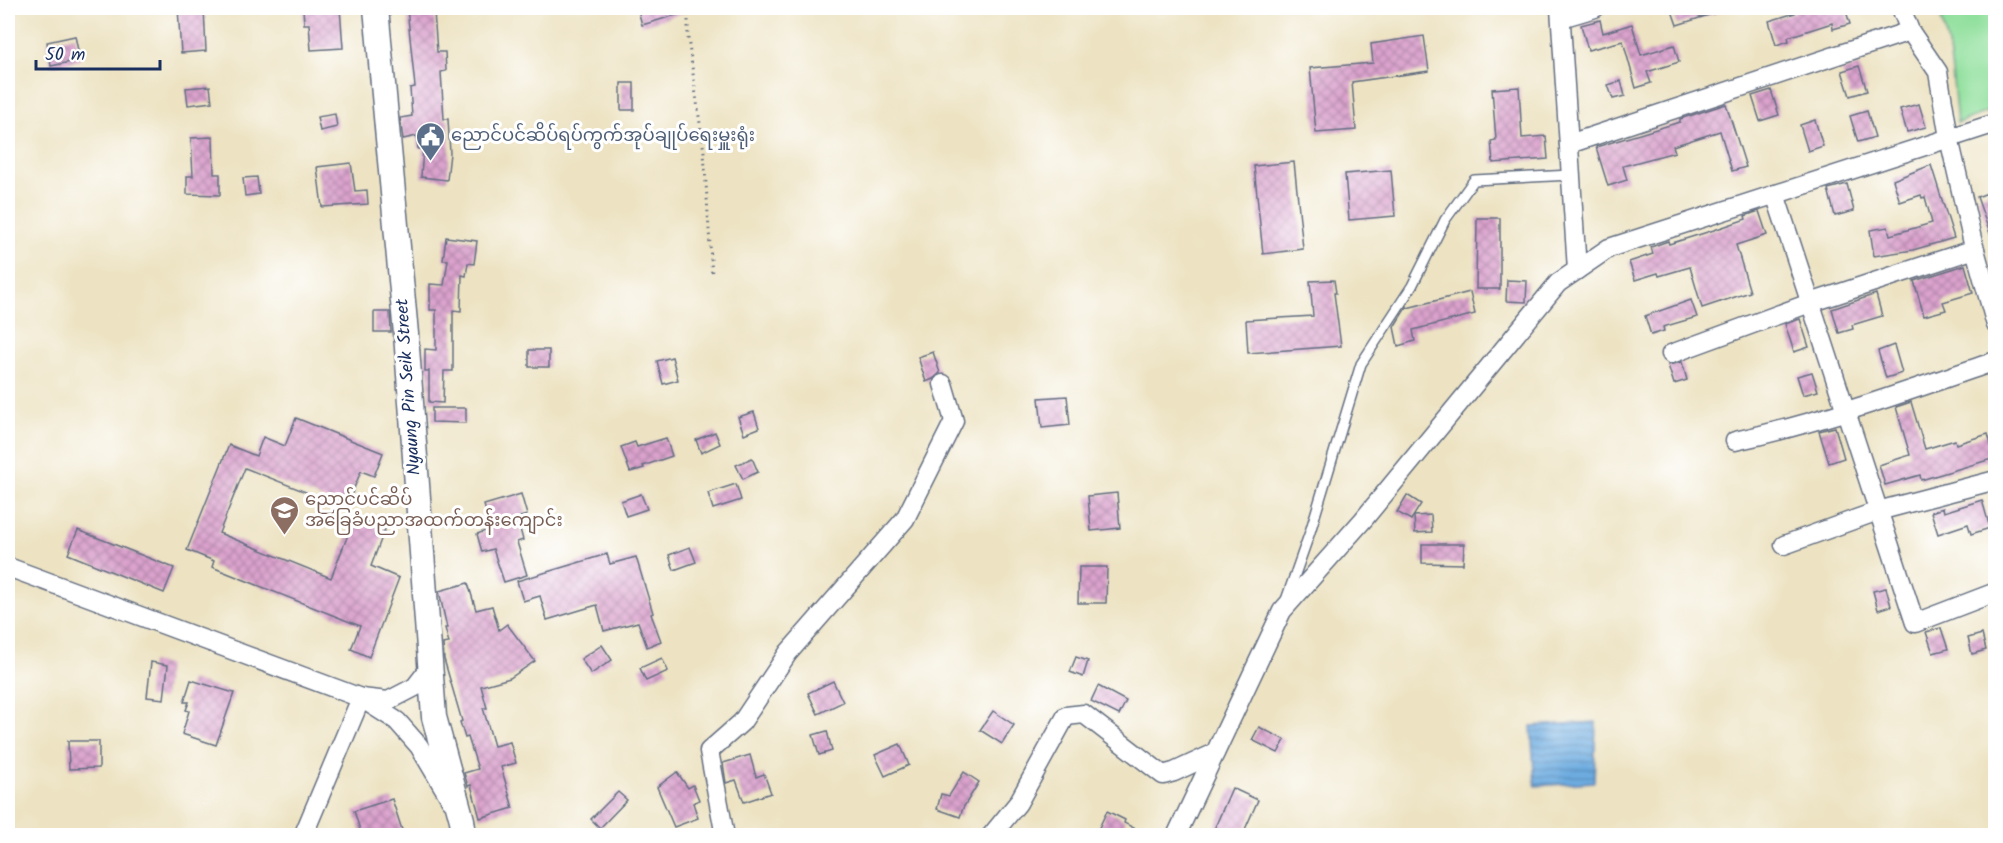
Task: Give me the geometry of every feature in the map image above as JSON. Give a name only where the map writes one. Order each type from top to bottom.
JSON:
[{"type":"street","name":"Nyaung Pin Seik Street","points":[[376,8],[406,334],[434,717],[463,828]]},
{"type":"street","points":[[1577,270],[1560,13],[1595,8]]},
{"type":"street","points":[[1901,8],[1910,31],[1938,72],[1949,138],[1995,325]]},
{"type":"street","points":[[1569,144],[1910,31]]},
{"type":"street","points":[[1176,836],[1282,611],[1363,520],[1558,283],[1609,248],[1995,123]]},
{"type":"street","points":[[1774,195],[1915,623],[1995,592]]},
{"type":"street","points":[[1671,354],[1810,303],[1975,249]]},
{"type":"street","points":[[1735,441],[1768,434],[1845,411],[1995,361]]},
{"type":"street","points":[[725,836],[709,751],[742,722],[788,653],[905,519],[954,421],[943,384]]},
{"type":"street","points":[[1784,545],[1878,511],[1995,480]]},
{"type":"street","points":[[8,567],[361,698],[397,721],[419,746],[463,828]]},
{"type":"street","points":[[361,698],[388,701],[415,687],[429,669]]},
{"type":"street","points":[[303,836],[361,698]]},
{"type":"street","points":[[991,836],[1018,803],[1066,716],[1084,714],[1163,775],[1215,753]]},
{"type":"lane","points":[[1282,611],[1310,532],[1361,364],[1412,286],[1445,220],[1474,180],[1571,175]]},
{"type":"path","points":[[688,8],[688,38],[704,152],[712,276]]},
{"type":"green space","points":[[1937,8],[1995,8],[1995,109],[1957,123],[1949,50]]},
{"type":"water","points":[[1596,722],[1594,782],[1535,786],[1531,726]]},
{"type":"building","points":[[178,8],[204,8],[206,51],[181,53]]},
{"type":"building","points":[[303,8],[340,8],[343,48],[311,50],[309,24],[304,24]]},
{"type":"building","points":[[407,8],[420,8],[420,13],[434,12],[437,52],[445,52],[446,71],[441,72],[444,119],[448,119],[450,153],[447,180],[421,177],[423,148],[418,149],[417,136],[403,139],[400,118],[412,116],[410,88],[415,87]]},
{"type":"building","points":[[690,8],[690,11],[642,25],[638,10]]},
{"type":"building","points":[[1671,8],[1722,8],[1722,11],[1677,25]]},
{"type":"building","points":[[1794,8],[1845,8],[1850,24],[1833,29],[1832,23],[1788,37],[1789,41],[1776,45],[1769,21],[1795,13]]},
{"type":"building","points":[[1600,20],[1603,33],[1632,24],[1641,55],[1674,45],[1679,62],[1647,72],[1651,83],[1636,88],[1623,41],[1588,50],[1581,25]]},
{"type":"building","points":[[75,36],[80,60],[51,66],[47,42]]},
{"type":"building","points":[[1424,36],[1429,71],[1352,82],[1356,130],[1316,133],[1310,68],[1373,63],[1371,44]]},
{"type":"building","points":[[1859,66],[1867,91],[1850,96],[1842,71]]},
{"type":"building","points":[[1621,81],[1625,96],[1613,99],[1608,85]]},
{"type":"building","points":[[621,83],[634,83],[634,110],[621,110]]},
{"type":"building","points":[[210,86],[212,102],[188,105],[186,88]]},
{"type":"building","points":[[1519,87],[1522,138],[1546,136],[1548,159],[1493,163],[1491,141],[1496,140],[1492,89]]},
{"type":"building","points":[[1771,90],[1779,115],[1760,121],[1752,96]]},
{"type":"building","points":[[1726,104],[1746,167],[1732,171],[1720,131],[1673,146],[1675,152],[1623,166],[1627,180],[1608,186],[1596,147],[1680,122],[1680,119]]},
{"type":"building","points":[[1919,104],[1926,127],[1907,132],[1900,109]]},
{"type":"building","points":[[1867,111],[1875,137],[1858,142],[1850,116]]},
{"type":"building","points":[[335,114],[337,127],[320,131],[317,117]]},
{"type":"building","points":[[1815,120],[1823,146],[1808,151],[1800,125]]},
{"type":"building","points":[[213,137],[214,174],[220,174],[220,195],[187,194],[187,176],[193,176],[191,138]]},
{"type":"building","points":[[1294,162],[1303,249],[1263,254],[1254,166]]},
{"type":"building","points":[[351,163],[355,191],[367,190],[368,204],[322,207],[317,167]]},
{"type":"building","points":[[1931,165],[1954,238],[1913,250],[1874,256],[1870,230],[1888,227],[1890,235],[1932,223],[1925,197],[1922,198],[1921,195],[1900,202],[1893,180]]},
{"type":"building","points":[[1391,170],[1395,216],[1349,220],[1345,174]]},
{"type":"building","points":[[257,177],[259,194],[245,196],[243,178]]},
{"type":"building","points":[[1847,184],[1854,211],[1835,216],[1828,189]]},
{"type":"building","points":[[1995,190],[1995,242],[1993,242],[1977,197]]},
{"type":"building","points":[[1759,211],[1767,235],[1736,245],[1750,292],[1702,308],[1690,267],[1635,280],[1629,262],[1653,254],[1651,247],[1714,230],[1746,219],[1745,216]]},
{"type":"building","points":[[1477,218],[1500,218],[1500,289],[1476,289]]},
{"type":"building","points":[[446,237],[477,241],[474,264],[468,263],[466,276],[462,275],[461,311],[453,310],[453,371],[444,371],[443,403],[429,402],[429,371],[425,371],[425,349],[436,350],[436,310],[430,310],[430,284],[444,285],[448,260],[443,260]]},
{"type":"building","points":[[1965,265],[1973,293],[1943,302],[1946,310],[1924,316],[1914,281]]},
{"type":"building","points":[[1334,280],[1341,346],[1248,353],[1246,320],[1313,316],[1310,281]]},
{"type":"building","points":[[1507,280],[1527,281],[1526,302],[1506,301]]},
{"type":"building","points":[[1470,292],[1475,314],[1413,330],[1415,341],[1398,346],[1394,327],[1407,306],[1407,308]]},
{"type":"building","points":[[1876,294],[1882,316],[1852,325],[1853,329],[1839,333],[1832,309]]},
{"type":"building","points":[[1691,300],[1697,317],[1663,327],[1664,331],[1651,335],[1645,316]]},
{"type":"building","points":[[374,312],[390,312],[391,332],[374,332]]},
{"type":"building","points":[[1800,319],[1809,347],[1794,352],[1785,324]]},
{"type":"building","points":[[1894,345],[1902,373],[1886,378],[1878,351]]},
{"type":"building","points":[[529,350],[549,350],[549,367],[529,367]]},
{"type":"building","points":[[933,352],[940,373],[926,382],[918,357]]},
{"type":"building","points":[[672,357],[678,380],[663,384],[657,361]]},
{"type":"building","points":[[1682,362],[1687,380],[1674,384],[1668,365]]},
{"type":"building","points":[[1812,372],[1818,391],[1803,395],[1797,376]]},
{"type":"building","points":[[1067,396],[1070,425],[1042,428],[1039,398]]},
{"type":"building","points":[[1911,402],[1925,449],[1955,440],[1956,444],[1988,434],[1995,458],[1921,480],[1920,475],[1885,485],[1879,465],[1910,455],[1896,407]]},
{"type":"building","points":[[432,408],[466,408],[466,423],[432,422]]},
{"type":"building","points":[[754,412],[759,428],[744,434],[738,417]]},
{"type":"building","points":[[296,418],[383,453],[374,476],[361,471],[346,508],[245,468],[219,533],[331,578],[355,517],[385,529],[371,566],[399,578],[369,657],[351,649],[360,626],[212,567],[214,561],[187,550],[229,445],[256,456],[263,437],[285,446]]},
{"type":"building","points":[[1835,427],[1844,458],[1829,463],[1819,431]]},
{"type":"building","points":[[715,432],[720,444],[701,453],[696,440]]},
{"type":"building","points":[[666,438],[672,456],[630,472],[621,447],[635,442],[637,447]]},
{"type":"building","points":[[752,458],[758,472],[743,479],[736,465]]},
{"type":"building","points":[[736,484],[741,500],[713,509],[708,493]]},
{"type":"building","points":[[1117,493],[1120,528],[1091,531],[1088,496]]},
{"type":"building","points":[[521,494],[527,515],[517,518],[523,540],[517,542],[527,575],[504,582],[493,549],[482,552],[477,534],[491,529],[484,505]]},
{"type":"building","points":[[641,494],[647,509],[626,516],[621,501]]},
{"type":"building","points":[[1407,495],[1421,504],[1411,520],[1397,512]]},
{"type":"building","points":[[1982,500],[1990,528],[1971,534],[1968,524],[1938,534],[1931,512],[1943,508],[1944,512]]},
{"type":"building","points":[[1431,515],[1432,532],[1415,533],[1414,516]]},
{"type":"building","points":[[78,530],[174,568],[164,593],[68,554]]},
{"type":"building","points":[[1422,544],[1464,544],[1463,564],[1422,563]]},
{"type":"building","points":[[690,547],[696,562],[674,570],[669,555]]},
{"type":"building","points":[[607,554],[610,564],[636,557],[653,613],[651,614],[661,641],[647,647],[638,622],[604,631],[597,605],[547,620],[540,596],[523,601],[517,581]]},
{"type":"building","points":[[1079,567],[1107,567],[1106,603],[1078,603]]},
{"type":"building","points":[[468,583],[476,610],[492,606],[499,630],[507,624],[535,661],[510,678],[481,686],[487,708],[483,708],[494,746],[510,742],[516,763],[501,767],[513,808],[480,818],[471,785],[468,786],[464,773],[478,769],[468,737],[465,738],[460,722],[462,721],[444,659],[443,644],[449,643],[439,591]]},
{"type":"building","points":[[1886,588],[1891,606],[1878,610],[1873,591]]},
{"type":"building","points":[[1941,628],[1948,649],[1933,653],[1926,632]]},
{"type":"building","points":[[1982,634],[1986,650],[1972,654],[1968,638]]},
{"type":"building","points":[[602,645],[612,660],[591,674],[581,659]]},
{"type":"building","points":[[1076,657],[1088,661],[1083,677],[1070,672]]},
{"type":"building","points":[[662,658],[668,671],[646,681],[640,668]]},
{"type":"building","points":[[151,662],[168,665],[164,699],[147,697]]},
{"type":"building","points":[[191,680],[234,693],[216,745],[182,734],[189,711],[186,710],[189,702],[184,702]]},
{"type":"building","points":[[833,681],[843,702],[818,714],[808,693]]},
{"type":"building","points":[[1098,686],[1126,701],[1119,715],[1091,701]]},
{"type":"building","points":[[993,711],[1014,725],[1002,744],[980,730]]},
{"type":"building","points":[[1259,727],[1285,740],[1278,753],[1252,740]]},
{"type":"building","points":[[827,731],[832,751],[819,755],[813,735]]},
{"type":"building","points":[[68,741],[99,741],[99,768],[69,769]]},
{"type":"building","points":[[900,744],[909,765],[885,776],[875,755]]},
{"type":"building","points":[[750,755],[756,777],[764,774],[771,793],[744,802],[736,780],[726,783],[723,763]]},
{"type":"building","points":[[677,772],[688,788],[693,785],[699,800],[693,803],[698,818],[674,827],[657,787]]},
{"type":"building","points":[[964,772],[979,782],[960,817],[937,809],[941,794],[949,796]]},
{"type":"building","points":[[1232,788],[1258,800],[1242,836],[1221,836],[1213,832]]},
{"type":"building","points":[[618,792],[627,800],[600,828],[591,819]]},
{"type":"building","points":[[392,799],[404,836],[362,836],[354,811]]},
{"type":"building","points":[[1107,811],[1125,820],[1124,823],[1149,836],[1095,836]]},
{"type":"place","name":"ညောင်ပင်ဆိပ်ရပ်ကွက်အုပ်ချုပ်ရေးမှူးရုံး","points":[[430,162]]},
{"type":"place","name":"ညောင်ပင်ဆိပ် အခြေခံပညာအထက်တန်းကျောင်း","points":[[284,536]]}]
